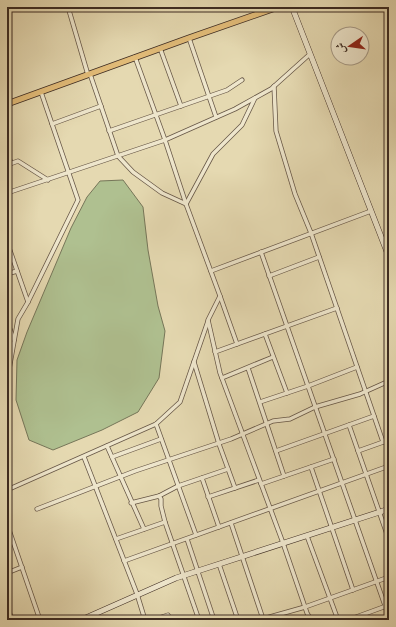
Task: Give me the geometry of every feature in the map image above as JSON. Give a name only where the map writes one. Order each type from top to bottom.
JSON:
[{"type":"main road","points":[[7,104],[278,7]]},
{"type":"street","points":[[68,7],[89,74],[118,156],[133,172],[162,193],[186,204]]},
{"type":"street","points":[[292,7],[389,257]]},
{"type":"street","points":[[188,38],[216,117]]},
{"type":"street","points":[[160,48],[181,106]]},
{"type":"street","points":[[7,193],[165,140],[216,117],[255,98],[274,86],[310,54]]},
{"type":"street","points":[[135,57],[237,344]]},
{"type":"street","points":[[109,131],[227,90],[242,80]]},
{"type":"street","points":[[274,86],[276,131],[296,194],[311,232],[382,442]]},
{"type":"street","points":[[7,381],[18,319],[28,302],[78,200],[41,92]]},
{"type":"street","points":[[186,204],[212,154],[242,125],[255,98]]},
{"type":"street","points":[[52,124],[101,106]]},
{"type":"street","points":[[7,152],[9,164],[18,161],[48,180]]},
{"type":"street","points":[[211,271],[311,232],[371,211]]},
{"type":"street","points":[[7,242],[8,249],[28,302]]},
{"type":"street","points":[[261,252],[377,582],[387,606],[389,617]]},
{"type":"street","points":[[269,276],[319,257]]},
{"type":"street","points":[[7,274],[17,270]]},
{"type":"street","points":[[7,490],[156,424],[180,402],[208,320],[220,296]]},
{"type":"street","points":[[215,352],[337,308]]},
{"type":"street","points":[[208,320],[222,378],[311,620]]},
{"type":"street","points":[[7,321],[9,334],[14,342]]},
{"type":"street","points":[[265,334],[287,393]]},
{"type":"street","points":[[222,378],[273,357]]},
{"type":"street","points":[[194,361],[219,444],[235,488]]},
{"type":"street","points":[[260,402],[308,386],[357,367]]},
{"type":"street","points":[[248,368],[284,476]]},
{"type":"street","points":[[37,509],[120,477],[219,444],[274,421],[290,419],[315,407],[366,391],[388,381],[389,386]]},
{"type":"street","points":[[276,451],[374,416]]},
{"type":"street","points":[[156,424],[196,535]]},
{"type":"street","points":[[349,425],[389,540]]},
{"type":"street","points":[[112,457],[161,439]]},
{"type":"street","points":[[358,451],[389,440]]},
{"type":"street","points":[[107,446],[144,530]]},
{"type":"street","points":[[84,457],[137,594],[145,620]]},
{"type":"street","points":[[261,484],[334,459]]},
{"type":"street","points":[[124,562],[389,466]]},
{"type":"street","points":[[311,467],[353,590]]},
{"type":"street","points":[[131,503],[158,496],[178,486],[228,469]]},
{"type":"street","points":[[202,478],[219,527]]},
{"type":"street","points":[[208,498],[259,480]]},
{"type":"street","points":[[158,496],[161,499],[165,522],[200,620]]},
{"type":"street","points":[[81,620],[137,594],[184,575],[389,509]]},
{"type":"street","points":[[116,539],[165,522]]},
{"type":"street","points":[[231,523],[243,556],[261,619],[305,607],[389,578]]},
{"type":"street","points":[[7,524],[40,620]]},
{"type":"street","points":[[307,536],[338,620]]},
{"type":"street","points":[[187,539],[214,620]]},
{"type":"street","points":[[220,564],[238,620]]},
{"type":"street","points":[[7,573],[22,568]]},
{"type":"street","points":[[7,606],[12,620]]},
{"type":"street","points":[[348,620],[387,606]]},
{"type":"street","points":[[153,620],[168,615],[170,620]]},
{"type":"green space","points":[[123,180],[143,207],[148,250],[158,306],[165,331],[159,378],[138,412],[102,430],[53,450],[29,440],[16,400],[17,360],[27,332],[71,228],[87,197],[100,181]]}]
